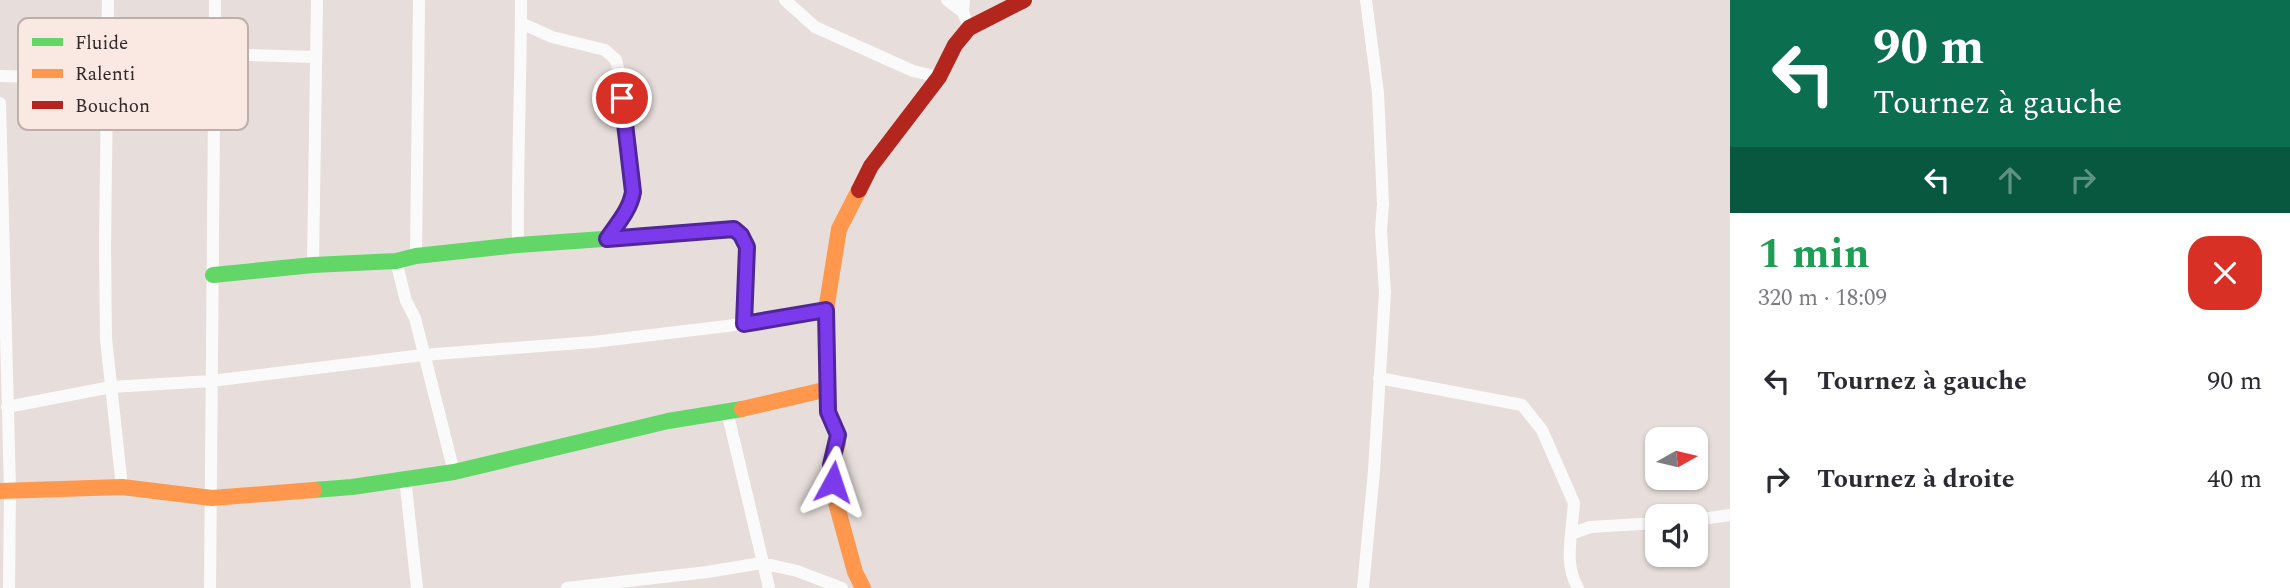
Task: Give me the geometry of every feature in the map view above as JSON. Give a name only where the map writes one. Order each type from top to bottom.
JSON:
[{"type":"street","points":[[108,0],[108,18]]},
{"type":"street","points":[[215,0],[215,18]]},
{"type":"street","points":[[313,265],[317,0]]},
{"type":"street","points":[[416,256],[419,0]]},
{"type":"street","points":[[518,245],[521,0]]},
{"type":"street","points":[[785,0],[815,27],[913,71],[939,77]]},
{"type":"street","points":[[947,0],[964,6],[969,28]]},
{"type":"street","points":[[863,588],[835,499],[831,465],[838,435],[828,412],[826,310],[839,229],[871,166],[939,77],[955,45],[969,28],[1024,0]]},
{"type":"street","points":[[1363,588],[1385,293],[1378,93],[1366,0]]},
{"type":"street","points":[[521,23],[552,37],[605,50],[616,60],[633,192],[631,202],[607,239]]},
{"type":"street","points":[[248,55],[316,57]]},
{"type":"street","points":[[0,76],[18,77]]},
{"type":"street","points":[[0,103],[7,407],[5,491],[9,588]]},
{"type":"street","points":[[106,130],[106,326],[122,487]]},
{"type":"street","points":[[211,588],[213,130]]},
{"type":"street","points":[[213,275],[313,265],[397,261],[416,256],[518,245],[734,229],[741,235],[747,247],[744,324]]},
{"type":"street","points":[[397,261],[406,301],[415,318],[454,472]]},
{"type":"street","points":[[7,407],[111,387],[211,381],[423,355],[593,342],[744,324],[826,310]]},
{"type":"street","points":[[1379,378],[1522,405],[1542,430],[1574,503],[1571,566],[1572,578],[1578,588]]},
{"type":"street","points":[[5,491],[122,487],[212,498],[352,487],[454,472],[667,421],[828,389]]},
{"type":"street","points":[[727,411],[769,588]]},
{"type":"street","points":[[405,478],[417,588]]},
{"type":"street","points":[[1708,518],[1730,515]]},
{"type":"street","points":[[1571,534],[1590,527],[1645,524]]},
{"type":"street","points":[[566,588],[626,585],[762,564],[797,571],[842,588]]},
{"type":"traffic: fast","points":[[213,275],[313,265],[396,261],[416,256],[518,245],[632,237]]},
{"type":"traffic: fast","points":[[314,490],[454,472],[668,421],[742,409]]},
{"type":"traffic: slow","points":[[859,190],[839,229],[826,310],[828,412],[838,435],[831,465],[835,499],[855,572],[863,588]]},
{"type":"traffic: slow","points":[[632,237],[734,229],[742,235],[747,247],[744,324]]},
{"type":"traffic: slow","points":[[742,409],[828,389]]},
{"type":"traffic: slow","points":[[0,491],[122,487],[212,498],[314,490]]},
{"type":"traffic: jam","points":[[859,190],[871,166],[939,77],[955,45],[969,28],[1024,0]]},
{"type":"route","points":[[622,98],[633,192],[631,202],[607,239],[734,229],[741,235],[747,247],[744,324],[826,310],[828,412],[838,435],[831,465],[833,482]]}]
